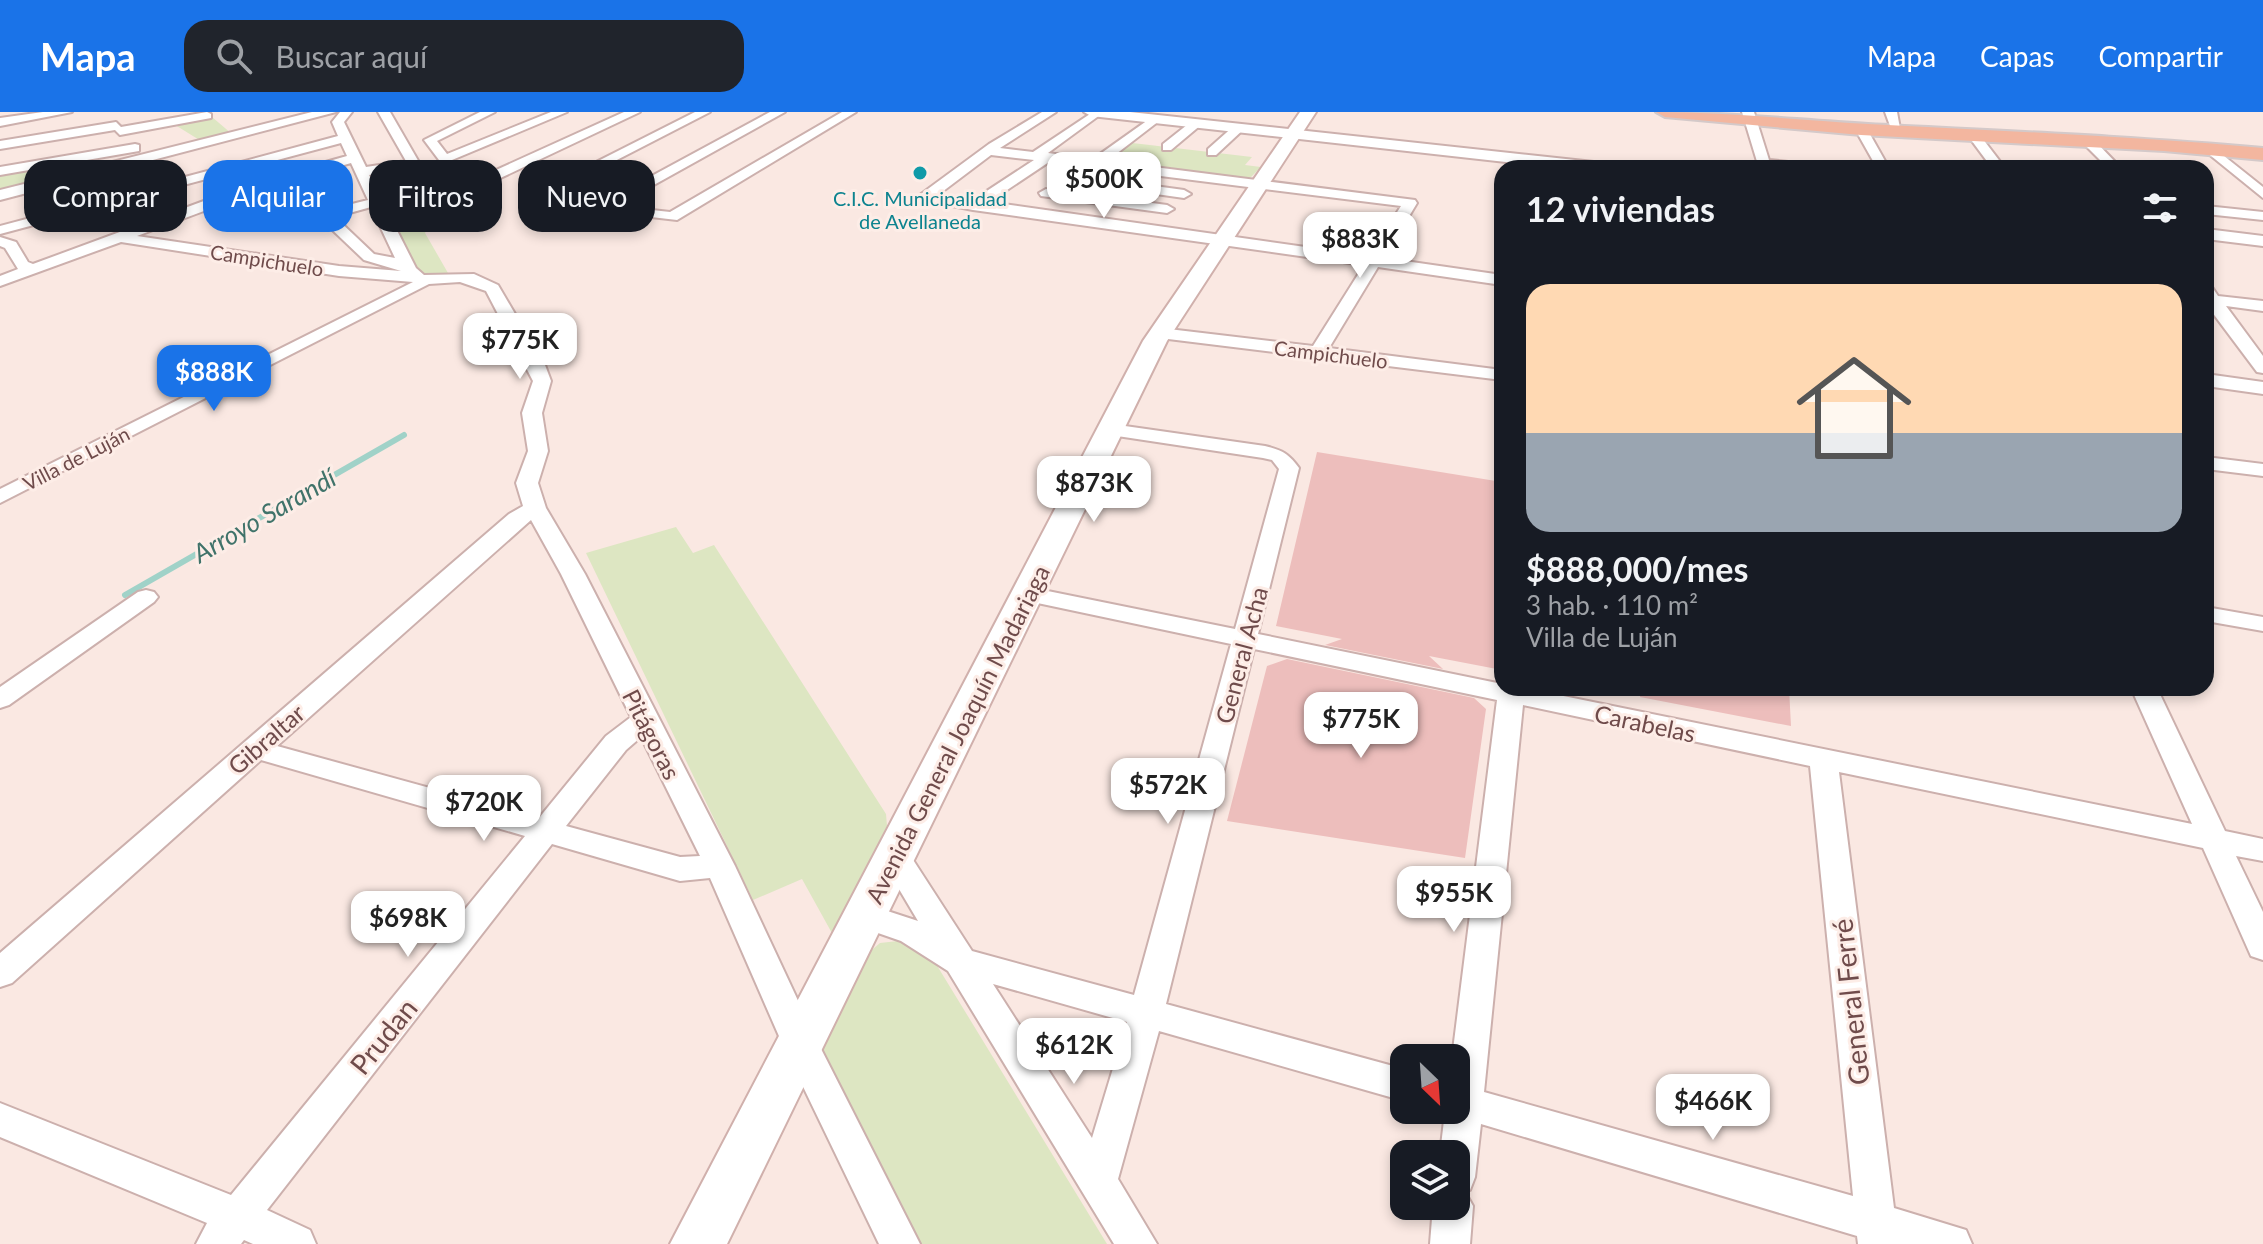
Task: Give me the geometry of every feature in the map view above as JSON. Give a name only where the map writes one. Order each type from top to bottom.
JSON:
[{"type":"main road","name":"Avenida General Joaquín Madariaga","points":[[698,1244],[1160,333],[1264,183],[1308,112]]},
{"type":"main road","points":[[1665,112],[1748,116],[1861,129],[2209,148],[2263,154]]},
{"type":"street","points":[[0,122],[66,112]]},
{"type":"street","points":[[0,171],[199,144],[329,112]]},
{"type":"street","points":[[346,112],[338,122],[369,189]]},
{"type":"street","points":[[361,172],[414,164],[384,112]]},
{"type":"street","points":[[489,112],[453,122],[430,140],[447,158],[454,172],[485,180],[633,112]]},
{"type":"street","points":[[447,158],[561,112]]},
{"type":"street","points":[[608,160],[704,112]]},
{"type":"street","points":[[655,179],[779,112]]},
{"type":"street","points":[[655,215],[672,217],[850,112]]},
{"type":"street","points":[[1050,112],[926,197],[1019,213],[1494,279]]},
{"type":"street","points":[[1091,112],[1531,160]]},
{"type":"street","points":[[1891,112],[1897,131]]},
{"type":"street","points":[[973,206],[1099,113]]},
{"type":"street","points":[[0,158],[135,114]]},
{"type":"street","points":[[0,133],[114,123],[167,123],[204,114]]},
{"type":"street","points":[[1748,116],[1762,160]]},
{"type":"street","points":[[689,119],[812,134]]},
{"type":"street","points":[[1019,213],[1155,119]]},
{"type":"street","points":[[114,123],[141,153]]},
{"type":"street","points":[[0,145],[114,123]]},
{"type":"street","points":[[167,123],[199,144]]},
{"type":"street","points":[[1167,147],[1196,124]]},
{"type":"street","points":[[1079,127],[1093,129]]},
{"type":"street","points":[[1212,152],[1239,128]]},
{"type":"street","points":[[1861,129],[1878,160]]},
{"type":"street","points":[[1121,132],[1135,133]]},
{"type":"street","points":[[1975,137],[1993,160]]},
{"type":"street","points":[[187,180],[345,138]]},
{"type":"street","points":[[1060,140],[1074,142]]},
{"type":"street","points":[[2088,141],[2107,160]]},
{"type":"street","points":[[1103,145],[1118,147]]},
{"type":"street","points":[[2209,148],[2263,194]]},
{"type":"street","points":[[990,151],[1410,203],[1318,352]]},
{"type":"street","points":[[124,160],[141,153]]},
{"type":"street","points":[[187,212],[263,184],[354,158]]},
{"type":"street","points":[[1124,186],[1184,194]]},
{"type":"street","points":[[0,195],[24,189]]},
{"type":"street","points":[[1046,193],[1167,209]]},
{"type":"street","points":[[2214,211],[2263,216]]},
{"type":"street","points":[[0,230],[24,224]]},
{"type":"street","points":[[0,281],[134,232]]},
{"type":"street","points":[[343,232],[369,257],[413,278]]},
{"type":"street","points":[[390,232],[413,278]]},
{"type":"street","points":[[2214,235],[2263,241]]},
{"type":"street","name":"Campichuelo","points":[[120,237],[339,271],[413,278]]},
{"type":"street","points":[[0,241],[11,245],[22,265],[34,269]]},
{"type":"street","name":"Pitágoras","points":[[413,278],[465,277],[492,288],[536,365],[542,381],[532,413],[538,451],[527,483],[535,508],[573,574],[720,866],[800,1043],[900,1244]]},
{"type":"street","name":"Villa de Luján","points":[[0,497],[413,278]]},
{"type":"street","points":[[2214,297],[2263,306]]},
{"type":"street","points":[[2214,304],[2263,368]]},
{"type":"street","name":"Campichuelo","points":[[1160,333],[1494,374]]},
{"type":"street","points":[[2214,381],[2263,388]]},
{"type":"street","name":"General Acha","points":[[1098,1182],[1147,1012],[1289,468],[1279,456],[1111,430]]},
{"type":"street","points":[[2214,464],[2263,470]]},
{"type":"street","name":"Gibraltar","points":[[0,973],[517,519],[535,508]]},
{"type":"street","name":"Carabelas","points":[[1028,594],[1494,692]]},
{"type":"street","points":[[0,699],[146,597]]},
{"type":"street","points":[[2214,615],[2263,624]]},
{"type":"street","points":[[1467,1044],[1511,696]]},
{"type":"street","name":"Carabelas","points":[[1511,696],[2263,850]]},
{"type":"street","points":[[2148,696],[2263,947]]},
{"type":"street","name":"Prudan","points":[[228,1230],[616,743],[645,720]]},
{"type":"street","points":[[255,749],[680,869],[720,866]]},
{"type":"street","name":"General Ferré","points":[[1823,760],[1877,1233]]},
{"type":"street","points":[[895,857],[1137,1244]]},
{"type":"street","points":[[866,916],[912,932],[959,961],[1390,1081]]},
{"type":"street","points":[[1470,1104],[1877,1233],[1952,1244]]},
{"type":"street","points":[[0,1120],[228,1230],[296,1244]]},
{"type":"street","points":[[1450,1244],[1452,1220]]},
{"type":"green space","points":[[212,117],[232,134],[201,141],[172,123]]},
{"type":"green space","points":[[1124,142],[1252,157],[1245,165],[1261,167],[1250,178],[1099,160]]},
{"type":"green space","points":[[24,169],[24,185],[0,191],[0,173]]},
{"type":"green space","points":[[396,232],[426,232],[448,273],[432,275],[416,272]]},
{"type":"green space","points":[[676,527],[693,553],[714,545],[886,814],[887,826],[833,935],[802,879],[753,900],[586,553]]},
{"type":"green space","points":[[898,941],[918,946],[933,959],[1107,1244],[921,1244],[823,1051],[822,1042],[860,960],[880,943]]},
{"type":"building","points":[[1317,452],[1494,481],[1494,668],[1429,656],[1443,669],[1325,645],[1342,639],[1276,626]]},
{"type":"building","points":[[1287,659],[1474,698],[1486,709],[1465,858],[1227,821],[1267,666]]},
{"type":"building","points":[[1789,696],[1791,726],[1640,697]]},
{"type":"waterway","name":"Arroyo Sarandí","points":[[125,595],[404,435]]},
{"type":"place","name":"C.I.C. Municipalidad de Avellaneda","points":[[920,173]]}]
